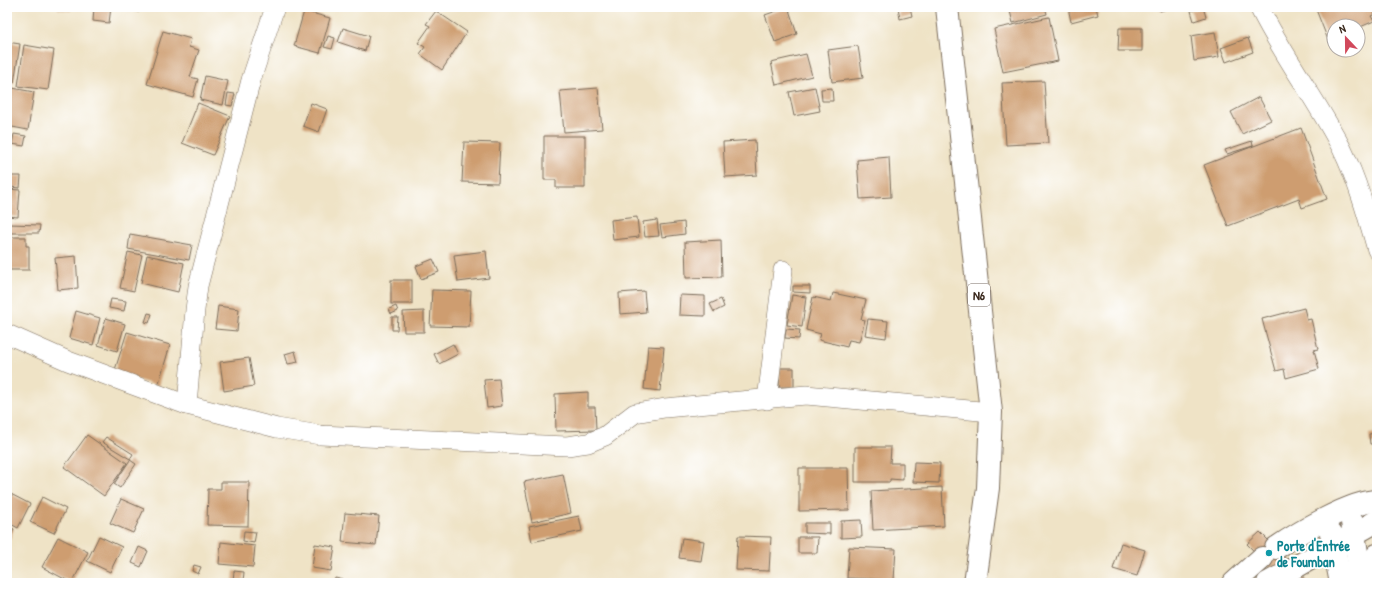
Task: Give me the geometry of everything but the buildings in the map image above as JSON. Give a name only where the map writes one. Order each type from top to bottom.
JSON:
[{"type":"main road","name":"N6","points":[[947,7],[991,412],[988,488],[975,583]]},
{"type":"main road","points":[[1234,583],[1269,553],[1327,518],[1361,503],[1377,501]]},
{"type":"main road","points":[[1349,509],[1363,583]]},
{"type":"main road","points":[[1327,518],[1341,583]]},
{"type":"main road","points":[[1280,576],[1334,547],[1377,521]]},
{"type":"main road","points":[[1363,583],[1377,555]]},
{"type":"street","points":[[187,405],[198,286],[251,80],[275,7]]},
{"type":"street","points":[[1259,7],[1269,28],[1341,147],[1362,195],[1377,250]]},
{"type":"street","points":[[767,400],[783,270]]},
{"type":"street","points":[[7,334],[68,361],[187,405],[277,428],[320,435],[567,446],[588,443],[606,436],[635,413],[665,408],[767,400],[806,395],[991,412]]},
{"type":"place","name":"Porte d'Entrée de Foumban","points":[[1269,553]]}]
